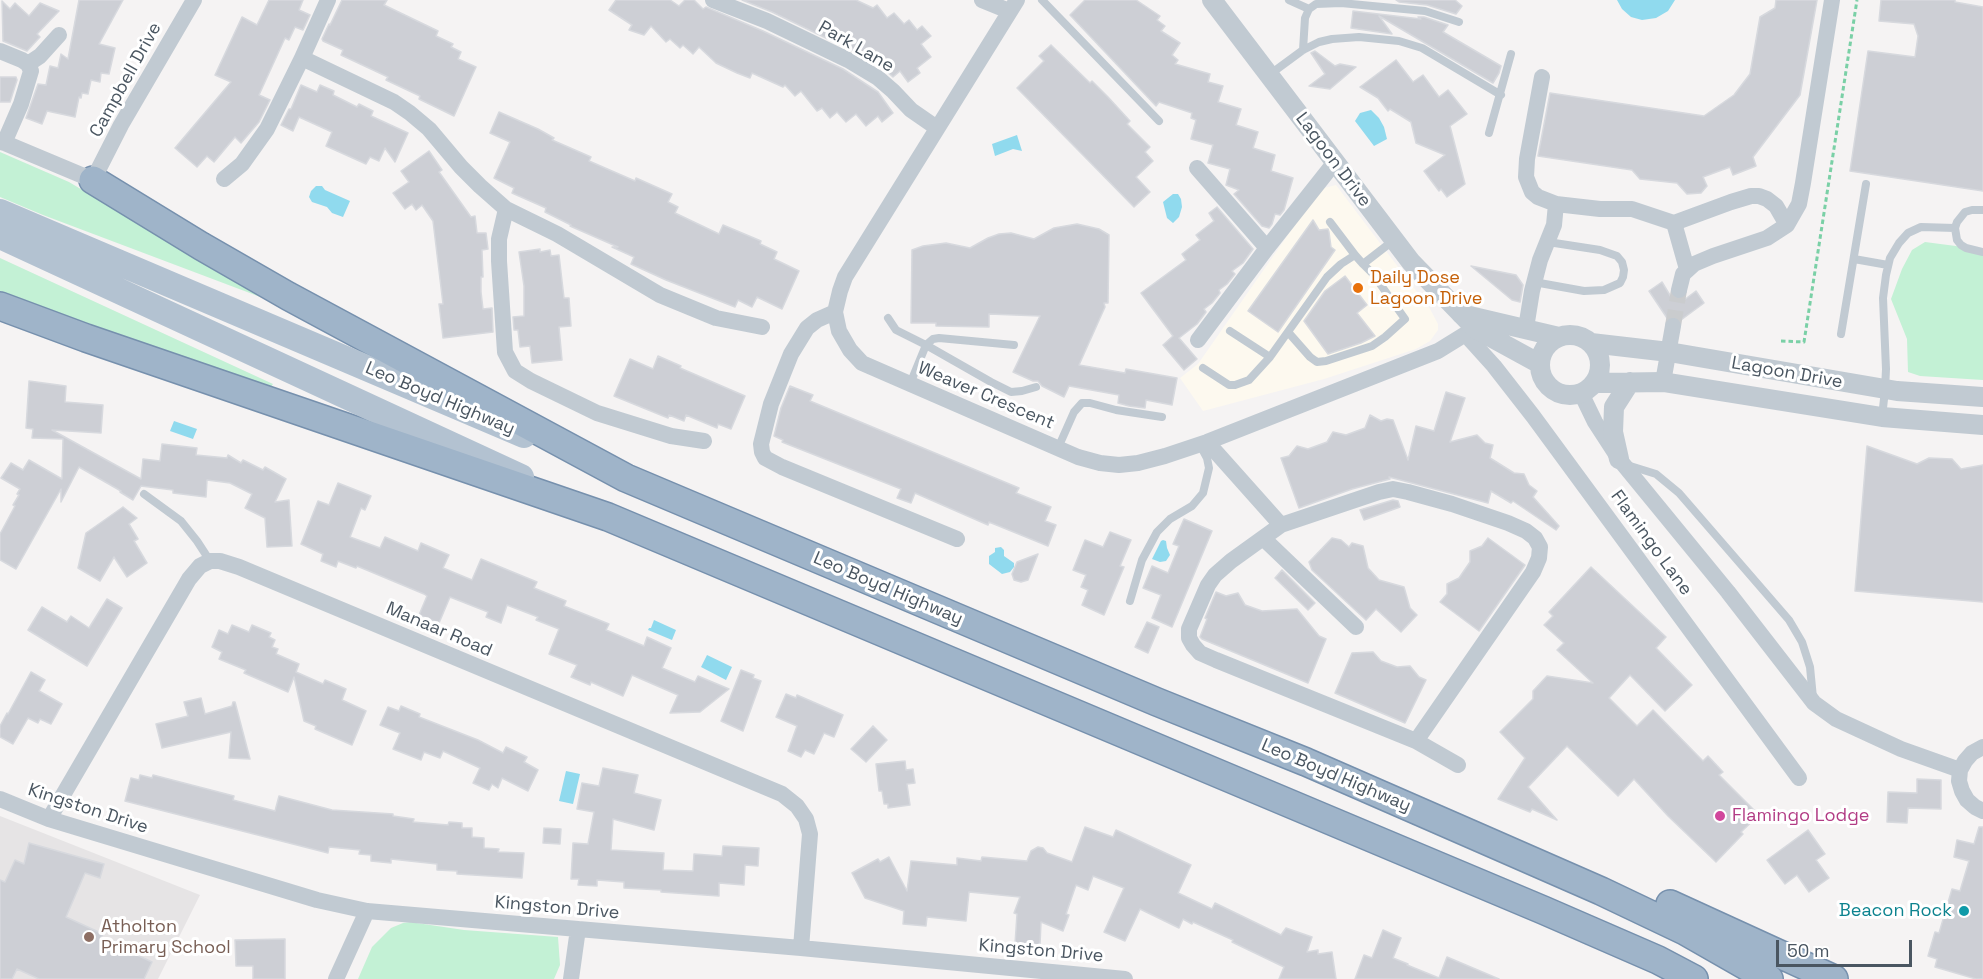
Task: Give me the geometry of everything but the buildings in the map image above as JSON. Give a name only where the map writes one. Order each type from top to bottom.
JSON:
[{"type":"highway","points":[[93,180],[288,296],[626,478]]},
{"type":"highway","points":[[0,306],[106,346],[608,517]]},
{"type":"highway","name":"Leo Boyd Highway","points":[[626,478],[1157,702],[1306,762],[1601,891],[1685,931],[1769,979]]},
{"type":"highway","name":"Leo Boyd Highway","points":[[608,517],[1543,910],[1658,960],[1694,979]]},
{"type":"highway","points":[[1306,762],[1468,817],[1591,869],[1834,979]]},
{"type":"highway","points":[[1543,910],[1670,979]]},
{"type":"main road","name":"Leo Boyd Highway","points":[[0,212],[626,478]]},
{"type":"main road","name":"Leo Boyd Highway","points":[[0,236],[608,517]]},
{"type":"street","name":"Campbell Drive","points":[[93,180],[121,125],[194,0]]},
{"type":"street","points":[[224,178],[242,164],[267,129],[328,0]]},
{"type":"street","name":"Park Lane","points":[[713,0],[767,21],[848,60],[878,78],[911,110],[937,128]]},
{"type":"street","points":[[982,0],[1013,6]]},
{"type":"street","name":"Lagoon Drive","points":[[1212,0],[1394,240],[1433,287],[1476,328],[1540,363]]},
{"type":"street","points":[[1679,290],[1683,274],[1687,269],[1713,256],[1767,238],[1786,225],[1799,204],[1832,0]]},
{"type":"street","name":"Weaver Crescent","points":[[1013,6],[845,277],[836,312],[839,331],[850,350],[862,363],[1058,448],[1100,463],[1138,464],[1204,443],[1438,351],[1476,328]]},
{"type":"street","points":[[28,64],[40,56],[59,35]]},
{"type":"street","points":[[0,51],[22,60],[28,64],[31,71],[21,104],[2,142],[93,180]]},
{"type":"street","points":[[302,58],[394,102],[410,113],[429,129],[460,167],[507,209],[542,226],[660,295],[716,318],[762,327]]},
{"type":"street","points":[[1542,77],[1527,159],[1526,177],[1532,192],[1538,197],[1556,204],[1600,209],[1632,208],[1674,223],[1731,201],[1751,196],[1767,199],[1776,206],[1786,225]]},
{"type":"street","points":[[1197,340],[1335,162]]},
{"type":"street","points":[[1197,168],[1267,248]]},
{"type":"street","points":[[1526,328],[1534,282],[1556,218],[1556,204]]},
{"type":"street","points":[[507,209],[499,239],[499,261],[505,352],[515,371],[597,413],[671,436],[704,441]]},
{"type":"street","points":[[1674,223],[1687,269]]},
{"type":"street","points":[[836,312],[817,320],[807,328],[794,347],[771,404],[761,444],[762,452],[771,463],[957,539]]},
{"type":"street","points":[[1663,382],[1673,326]]},
{"type":"street","name":"Lagoon Drive","points":[[1476,328],[1526,328],[1559,337]]},
{"type":"street","name":"Flamingo Lane","points":[[1476,328],[1494,366],[1799,778]]},
{"type":"street","points":[[1588,388],[1564,395],[1549,387],[1544,380],[1540,363],[1545,347],[1559,337],[1576,335],[1591,343],[1596,350],[1600,366],[1588,388],[1595,422],[1621,462],[1728,592],[1814,703],[1836,719],[1901,749],[1960,770]]},
{"type":"street","name":"Lagoon Drive","points":[[1591,343],[1669,352],[1886,390],[1983,397]]},
{"type":"street","points":[[1725,391],[1729,363]]},
{"type":"street","points":[[1621,462],[1613,432],[1614,407],[1630,382]]},
{"type":"street","name":"Lagoon Drive","points":[[1588,388],[1630,382],[1663,382],[1882,417],[1983,425]]},
{"type":"street","points":[[1204,443],[1281,525]]},
{"type":"street","points":[[1416,741],[1533,572],[1539,558],[1540,547],[1535,538],[1508,523],[1452,504],[1393,489],[1281,525],[1215,575],[1208,585],[1189,629],[1189,638],[1200,652],[1416,741],[1458,765]]},
{"type":"street","points":[[1263,538],[1356,627]]},
{"type":"street","points":[[49,819],[189,579],[200,566],[210,561]]},
{"type":"street","name":"Manaar Road","points":[[210,561],[220,561],[239,567],[782,795],[797,806],[806,819],[810,834],[801,948]]},
{"type":"street","points":[[1983,747],[1972,753],[1965,761],[1960,770],[1959,781],[1967,800],[1974,807],[1983,811]]},
{"type":"street","name":"Kingston Drive","points":[[0,800],[49,819],[317,900],[367,911],[801,948],[1125,979]]},
{"type":"street","points":[[336,979],[367,911]]},
{"type":"street","points":[[571,979],[578,929]]},
{"type":"lane","points":[[1042,0],[1159,121]]},
{"type":"lane","points":[[1289,0],[1309,9]]},
{"type":"lane","points":[[1303,50],[1305,18],[1309,9],[1316,4],[1341,3],[1425,11],[1459,22]]},
{"type":"lane","points":[[1269,75],[1303,50],[1319,42],[1346,37],[1399,41],[1422,48],[1501,95]]},
{"type":"lane","points":[[1489,134],[1511,54]]},
{"type":"lane","points":[[1841,334],[1866,184]]},
{"type":"lane","points":[[1983,210],[1965,212],[1955,228],[1957,240],[1961,245],[1983,252]]},
{"type":"lane","points":[[1288,332],[1310,357],[1317,362],[1326,361],[1372,346],[1405,319],[1330,222]]},
{"type":"lane","points":[[1882,417],[1886,390],[1883,298],[1888,265],[1899,243],[1908,233],[1921,227],[1955,228]]},
{"type":"lane","points":[[1363,264],[1394,240]]},
{"type":"lane","points":[[1534,282],[1584,291],[1604,290],[1620,283],[1623,277],[1622,262],[1617,256],[1600,250],[1548,242]]},
{"type":"lane","points":[[1203,368],[1229,385],[1249,380],[1270,357],[1327,277],[1355,255]]},
{"type":"lane","points":[[1854,259],[1888,265]]},
{"type":"lane","points":[[888,318],[896,330],[1011,392],[1022,392],[1036,387]]},
{"type":"lane","points":[[1230,331],[1270,357]]},
{"type":"lane","points":[[909,385],[926,345],[933,339],[1014,345]]},
{"type":"lane","points":[[1058,448],[1074,412],[1082,403],[1162,417]]},
{"type":"lane","points":[[1130,601],[1142,560],[1157,532],[1170,519],[1192,506],[1203,493],[1209,468],[1204,443]]},
{"type":"lane","points":[[1621,462],[1656,474],[1678,493],[1789,620],[1802,642],[1810,667],[1814,703]]},
{"type":"lane","points":[[144,494],[181,521],[210,561]]},
{"type":"path","points":[[1781,341],[1804,342],[1857,0]]},
{"type":"shaded area","points":[[1336,185],[1430,309],[1438,324],[1438,330],[1430,341],[1416,349],[1324,379],[1203,411],[1180,378],[1198,364],[1320,189]]},
{"type":"shaded area","name":"Atholton Primary School","points":[[0,816],[200,895],[158,979],[0,979]]},
{"type":"green space","points":[[0,152],[69,182],[263,298],[0,197]]},
{"type":"green space","points":[[1925,242],[1971,248],[1983,252],[1983,380],[1920,376],[1908,372],[1907,339],[1891,299],[1912,250]]},
{"type":"green space","points":[[0,258],[273,384],[270,389],[187,362],[0,291]]},
{"type":"green space","points":[[410,922],[464,930],[558,937],[560,965],[554,979],[358,979],[372,947],[391,928]]},
{"type":"water","points":[[1617,0],[1675,0],[1668,11],[1656,18],[1642,20],[1631,17],[1622,9]]},
{"type":"water","points":[[1371,110],[1384,127],[1387,139],[1374,146],[1355,121],[1360,113]]},
{"type":"water","points":[[1017,135],[1022,151],[1013,149],[995,156],[992,144]]},
{"type":"water","points":[[316,186],[322,186],[325,190],[350,201],[343,217],[332,213],[327,207],[312,202],[309,197]]},
{"type":"water","points":[[1173,194],[1178,194],[1182,207],[1179,217],[1173,223],[1167,218],[1163,202]]},
{"type":"water","points":[[174,421],[197,429],[193,439],[170,431]]},
{"type":"water","points":[[1163,540],[1166,541],[1170,555],[1166,561],[1160,562],[1152,559]]},
{"type":"water","points":[[1001,547],[1004,550],[1004,556],[1014,563],[1010,572],[1002,574],[989,564],[989,556],[995,552],[995,548]]},
{"type":"water","points":[[654,620],[676,630],[672,640],[648,630]]},
{"type":"water","points":[[707,655],[732,667],[726,680],[701,667]]},
{"type":"water","points":[[566,771],[580,774],[573,804],[559,801]]},
{"type":"tunnel","points":[[1673,326],[1679,290]]},
{"type":"place","name":"Daily Dose Lagoon Drive","points":[[1358,288]]},
{"type":"place","name":"Flamingo Lodge","points":[[1720,816]]},
{"type":"place","name":"Beacon Rock","points":[[1964,911]]},
{"type":"place","name":"Atholton Primary School","points":[[89,937]]}]
